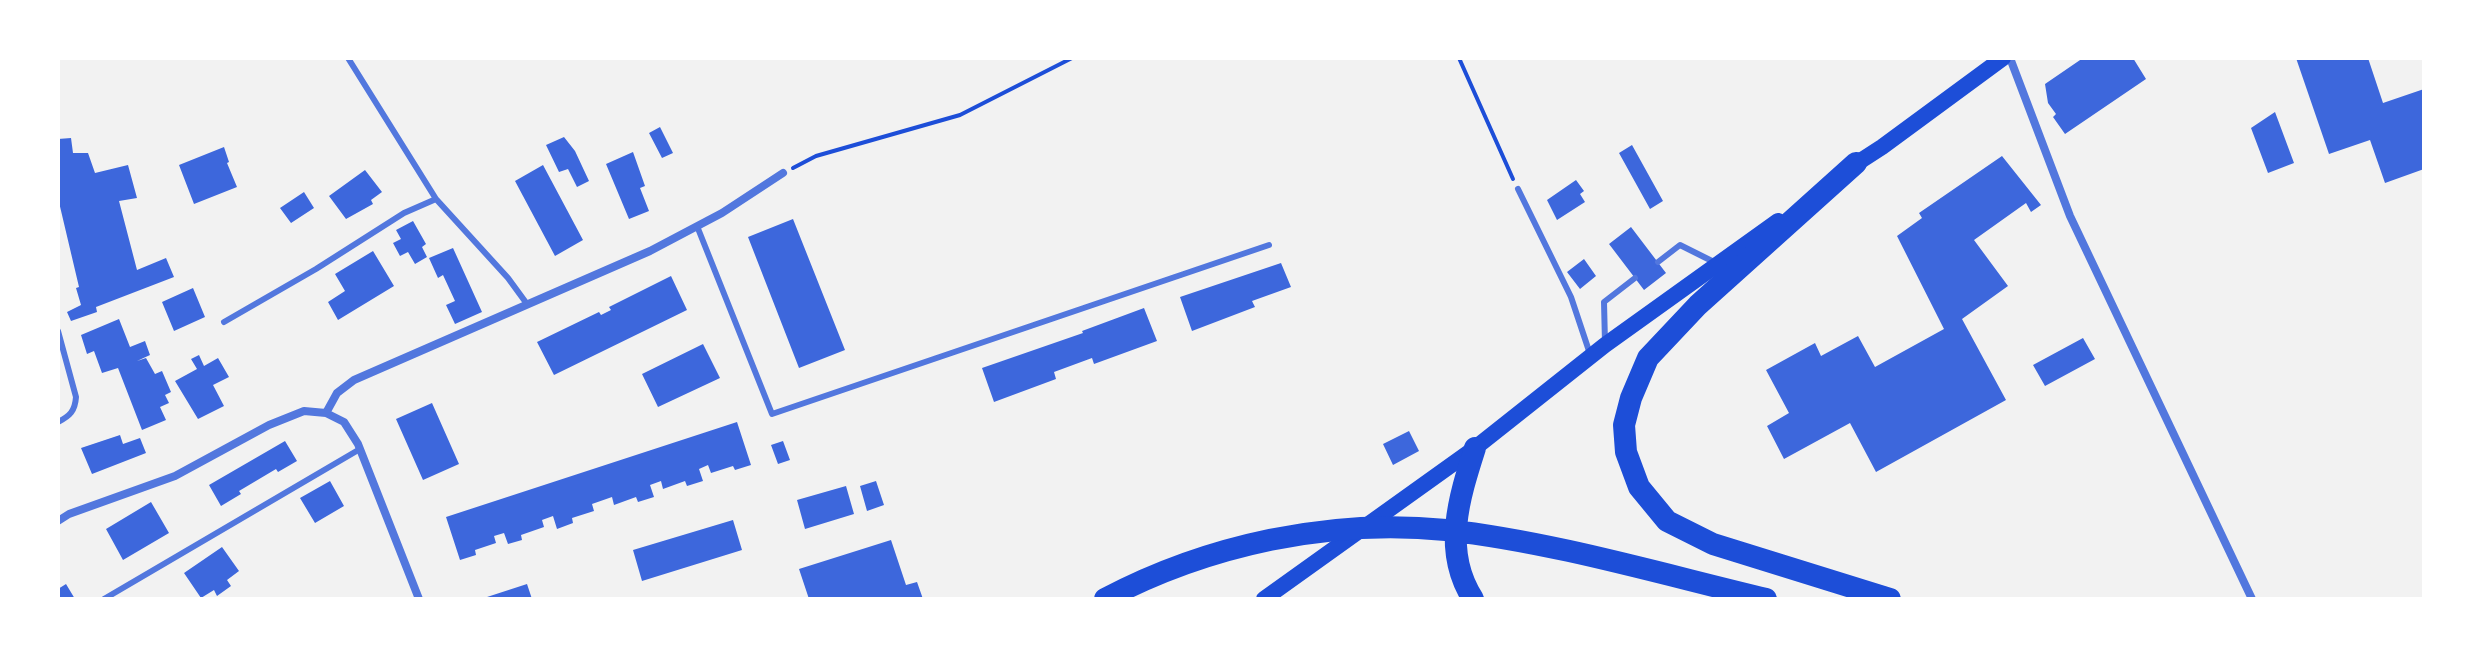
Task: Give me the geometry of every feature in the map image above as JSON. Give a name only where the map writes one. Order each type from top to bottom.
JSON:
[{"type":"highway","points":[[1856,163],[1698,305],[1648,358],[1631,398],[1624,425],[1626,452],[1639,487],[1667,521],[1713,544],[1890,599]]},
{"type":"highway","points":[[1473,599],[1454,549],[1459,498],[1475,448]]},
{"type":"highway","points":[[1105,599],[1165,571],[1219,553],[1285,537],[1339,530],[1399,528],[1505,538],[1766,599]]},
{"type":"main road","points":[[1264,599],[1475,448],[1605,345],[2003,58]]},
{"type":"street","points":[[2010,58],[2070,216],[2252,599]]},
{"type":"street","points":[[326,413],[337,393],[354,380],[650,251],[783,173]]},
{"type":"street","points":[[58,521],[69,514],[175,476],[269,425],[304,411],[326,413],[344,422],[360,449],[419,599]]},
{"type":"lane","points":[[348,58],[436,199],[508,278],[527,304]]},
{"type":"lane","points":[[1518,189],[1571,297],[1591,357]]},
{"type":"lane","points":[[224,322],[404,213],[436,199]]},
{"type":"lane","points":[[697,226],[772,414],[1269,245]]},
{"type":"lane","points":[[1658,262],[1680,245],[1719,265]]},
{"type":"lane","points":[[1605,345],[1604,302],[1635,278]]},
{"type":"lane","points":[[58,331],[76,397],[70,416],[58,422]]},
{"type":"lane","points":[[104,599],[360,449]]},
{"type":"path","points":[[783,173],[816,156],[960,115],[1072,58]]},
{"type":"path","points":[[1459,58],[1518,189]]},
{"type":"building","points":[[2083,58],[2133,58],[2146,79],[2065,134],[2053,117],[2056,114],[2048,103],[2045,84]]},
{"type":"building","points":[[2296,58],[2368,58],[2383,103],[2424,89],[2424,169],[2385,183],[2370,140],[2329,154]]},
{"type":"building","points":[[2275,112],[2294,163],[2268,173],[2251,128]]},
{"type":"building","points":[[660,127],[673,153],[662,158],[649,133]]},
{"type":"building","points":[[564,137],[575,151],[589,181],[577,187],[568,169],[559,172],[546,145]]},
{"type":"building","points":[[71,138],[73,153],[88,153],[95,173],[128,165],[137,198],[119,201],[137,270],[166,258],[174,277],[96,307],[97,312],[71,321],[67,312],[81,305],[58,198],[58,139]]},
{"type":"building","points":[[1632,145],[1663,201],[1650,209],[1619,153]]},
{"type":"building","points":[[224,147],[237,187],[194,204],[179,165]]},
{"type":"building","points":[[633,152],[645,186],[640,188],[649,211],[629,219],[606,164]]},
{"type":"building","points":[[2002,156],[2041,205],[2031,212],[2026,203],[1974,240],[2008,286],[1962,319],[2006,400],[1876,472],[1850,423],[1784,459],[1767,426],[1789,413],[1766,370],[1815,343],[1821,356],[1858,336],[1875,367],[1944,329],[1897,236],[1922,218],[1919,213]]},
{"type":"building","points":[[543,165],[583,240],[555,256],[515,181]]},
{"type":"building","points":[[365,170],[382,192],[371,200],[373,204],[346,219],[329,196]]},
{"type":"building","points":[[1576,180],[1584,191],[1580,194],[1585,202],[1557,220],[1547,200]]},
{"type":"building","points":[[304,192],[314,208],[291,223],[280,208]]},
{"type":"building","points":[[793,219],[845,350],[799,368],[748,237]]},
{"type":"building","points":[[413,221],[426,244],[422,247],[427,257],[415,264],[408,252],[400,256],[393,243],[401,239],[396,230]]},
{"type":"building","points":[[1631,227],[1666,273],[1644,290],[1609,244]]},
{"type":"building","points":[[453,248],[482,312],[455,324],[446,305],[455,301],[443,275],[438,278],[429,258]]},
{"type":"building","points":[[373,251],[394,286],[338,320],[328,302],[345,291],[335,274]]},
{"type":"building","points":[[1584,259],[1596,276],[1580,289],[1567,272]]},
{"type":"building","points":[[1281,263],[1291,287],[1252,301],[1255,307],[1192,331],[1180,297]]},
{"type":"building","points":[[671,276],[687,310],[554,375],[537,342],[599,312],[601,315],[611,310],[609,307]]},
{"type":"building","points":[[193,288],[205,317],[174,331],[162,302]]},
{"type":"building","points":[[1144,308],[1157,341],[1094,364],[1092,358],[1054,372],[1056,379],[994,402],[982,368]]},
{"type":"building","points":[[119,319],[130,347],[145,341],[150,355],[137,361],[146,358],[155,374],[162,371],[171,392],[165,395],[169,403],[160,407],[166,420],[142,430],[118,368],[102,373],[94,351],[87,354],[81,335]]},
{"type":"building","points":[[2083,338],[2095,359],[2045,386],[2033,365]]},
{"type":"building","points":[[703,344],[720,378],[658,407],[642,374]]},
{"type":"building","points":[[199,355],[204,366],[218,358],[229,377],[213,385],[224,406],[198,419],[175,381],[197,369],[191,359]]},
{"type":"building","points":[[432,403],[459,464],[423,480],[396,419]]},
{"type":"building","points":[[737,422],[751,465],[735,470],[733,466],[711,473],[708,465],[699,469],[703,481],[687,486],[685,481],[663,489],[661,481],[650,485],[654,497],[638,502],[636,497],[614,505],[612,497],[592,504],[594,511],[572,518],[573,523],[557,529],[553,516],[542,520],[544,527],[521,535],[522,540],[508,544],[504,533],[494,536],[496,543],[475,550],[476,555],[460,560],[446,517]]},
{"type":"building","points":[[1409,431],[1419,451],[1393,465],[1383,444]]},
{"type":"building","points":[[120,435],[123,444],[140,438],[146,453],[92,474],[81,448]]},
{"type":"building","points":[[285,441],[297,461],[278,472],[276,469],[221,506],[209,485]]},
{"type":"building","points":[[783,441],[790,460],[778,464],[771,445]]},
{"type":"building","points":[[330,481],[344,506],[315,523],[300,498]]},
{"type":"building","points":[[876,481],[884,505],[867,511],[860,486]]},
{"type":"building","points":[[846,486],[854,514],[805,529],[797,500]]},
{"type":"building","points":[[151,502],[169,533],[123,560],[106,529]]},
{"type":"building","points":[[733,520],[742,550],[642,581],[633,550]]},
{"type":"building","points":[[891,540],[906,585],[917,582],[923,599],[809,599],[799,569]]},
{"type":"building","points":[[222,547],[239,571],[227,580],[231,586],[217,596],[214,590],[201,598],[184,573]]},
{"type":"building","points":[[66,584],[75,599],[58,599],[58,589]]},
{"type":"building","points":[[527,584],[532,599],[487,597]]}]
